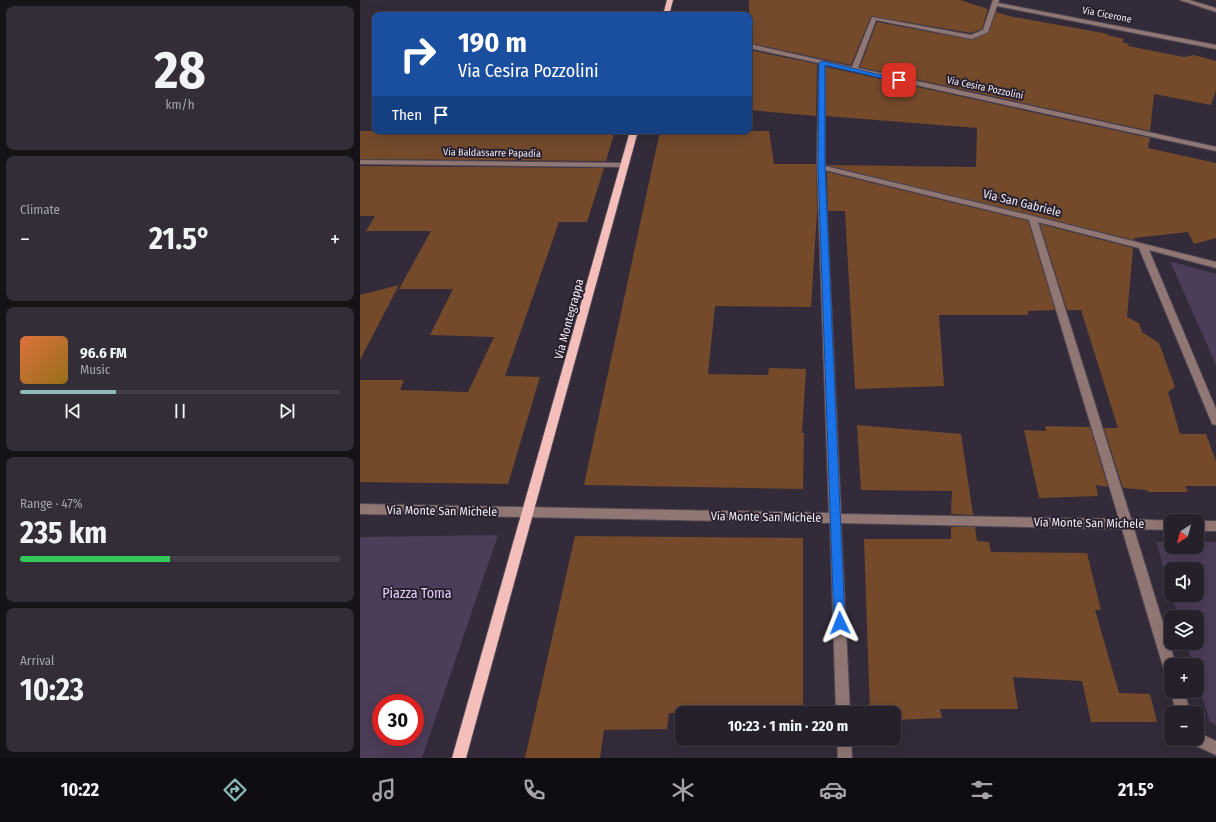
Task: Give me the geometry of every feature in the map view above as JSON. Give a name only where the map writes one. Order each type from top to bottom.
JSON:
[{"type":"main road","points":[[667,12],[670,0]]},
{"type":"main road","name":"Via Montegrappa","points":[[528,513],[633,134]]},
{"type":"main road","points":[[459,758],[528,513]]},
{"type":"street","points":[[1183,0],[1216,10]]},
{"type":"street","points":[[854,70],[874,18],[972,37],[986,31],[995,2]]},
{"type":"street","name":"Via Cicerone","points":[[995,2],[1216,47]]},
{"type":"street","name":"Via Cesira Pozzolini","points":[[752,47],[1216,150]]},
{"type":"street","points":[[822,63],[822,167],[843,706]]},
{"type":"street","name":"Via Baldassarre Papadia","points":[[360,162],[624,164]]},
{"type":"street","name":"Via San Gabriele","points":[[822,167],[1033,218],[1216,265]]},
{"type":"street","points":[[1033,218],[1167,658]]},
{"type":"street","points":[[1143,247],[1216,421]]},
{"type":"street","name":"Via Monte San Michele","points":[[360,509],[1164,525]]},
{"type":"street","points":[[1204,526],[1216,526]]},
{"type":"street","points":[[1204,742],[1216,748]]},
{"type":"street","points":[[844,746],[845,758]]},
{"type":"green space","points":[[1170,261],[1216,274],[1216,365]]},
{"type":"green space","name":"Piazza Toma","points":[[498,535],[422,758],[360,758],[360,537]]},
{"type":"green space","points":[[1156,542],[1164,542],[1164,554],[1204,554],[1204,542],[1216,542],[1216,725],[1210,722],[1203,698],[1204,698],[1204,658],[1191,658],[1188,650],[1204,650],[1204,610],[1176,610],[1174,602],[1204,602],[1204,562],[1164,562],[1164,569]]},
{"type":"building","points":[[749,0],[960,0],[988,9],[982,29],[971,33],[871,16],[851,65],[752,44],[752,12],[749,12]]},
{"type":"building","points":[[996,12],[1009,16],[1108,34],[1107,35],[1124,39],[1122,42],[1129,44],[1128,46],[1184,57],[1194,55],[1216,61],[1216,90],[1211,105],[1154,94],[1150,131],[860,67],[877,22],[972,40],[989,32]]},
{"type":"building","points":[[752,51],[817,64],[816,116],[752,110]]},
{"type":"building","points":[[826,67],[1150,138],[1148,148],[1216,163],[1216,238],[1194,244],[1188,232],[1134,238],[1134,240],[826,165],[976,167],[977,128],[826,116]]},
{"type":"building","points":[[360,131],[372,131],[372,134],[614,134],[606,161],[360,159]]},
{"type":"building","points":[[752,131],[769,131],[774,164],[816,164],[817,211],[811,307],[715,306],[708,374],[768,375],[769,368],[806,369],[802,433],[804,433],[803,489],[584,485],[659,134],[752,134]]},
{"type":"building","points":[[360,166],[604,168],[587,222],[559,222],[505,376],[540,377],[508,484],[360,482],[360,380],[404,380],[400,390],[468,392],[494,337],[430,335],[453,289],[399,289],[431,231],[366,231],[375,216],[360,216]]},
{"type":"building","points":[[827,172],[1028,221],[1055,310],[1028,311],[1028,315],[939,315],[944,386],[855,389],[845,211],[828,211]]},
{"type":"building","points":[[1040,224],[1133,248],[1127,317],[1139,323],[1142,332],[1159,343],[1175,387],[1168,392],[1180,434],[1206,434],[1216,461],[1216,486],[1185,486],[1188,492],[1148,492],[1147,490],[1123,488],[1104,428],[1118,428],[1081,310],[1067,310]]},
{"type":"building","points":[[399,285],[360,360],[360,295]]},
{"type":"building","points":[[857,425],[961,434],[973,515],[951,514],[952,491],[861,490]]},
{"type":"building","points":[[1045,426],[1090,427],[1108,487],[1096,485],[1098,496],[1039,498],[1024,430],[1046,431]]},
{"type":"building","points":[[951,527],[975,527],[977,541],[989,542],[991,552],[1087,553],[1101,610],[1095,610],[1119,693],[1150,694],[1157,722],[1091,722],[1082,681],[1013,677],[1018,709],[940,709],[942,718],[901,720],[901,706],[870,706],[864,539],[951,539]]},
{"type":"building","points":[[575,536],[803,538],[803,706],[675,706],[675,713],[669,713],[667,729],[604,730],[600,758],[525,758]]},
{"type":"route","points":[[840,623],[822,167],[822,63],[899,80]]}]
